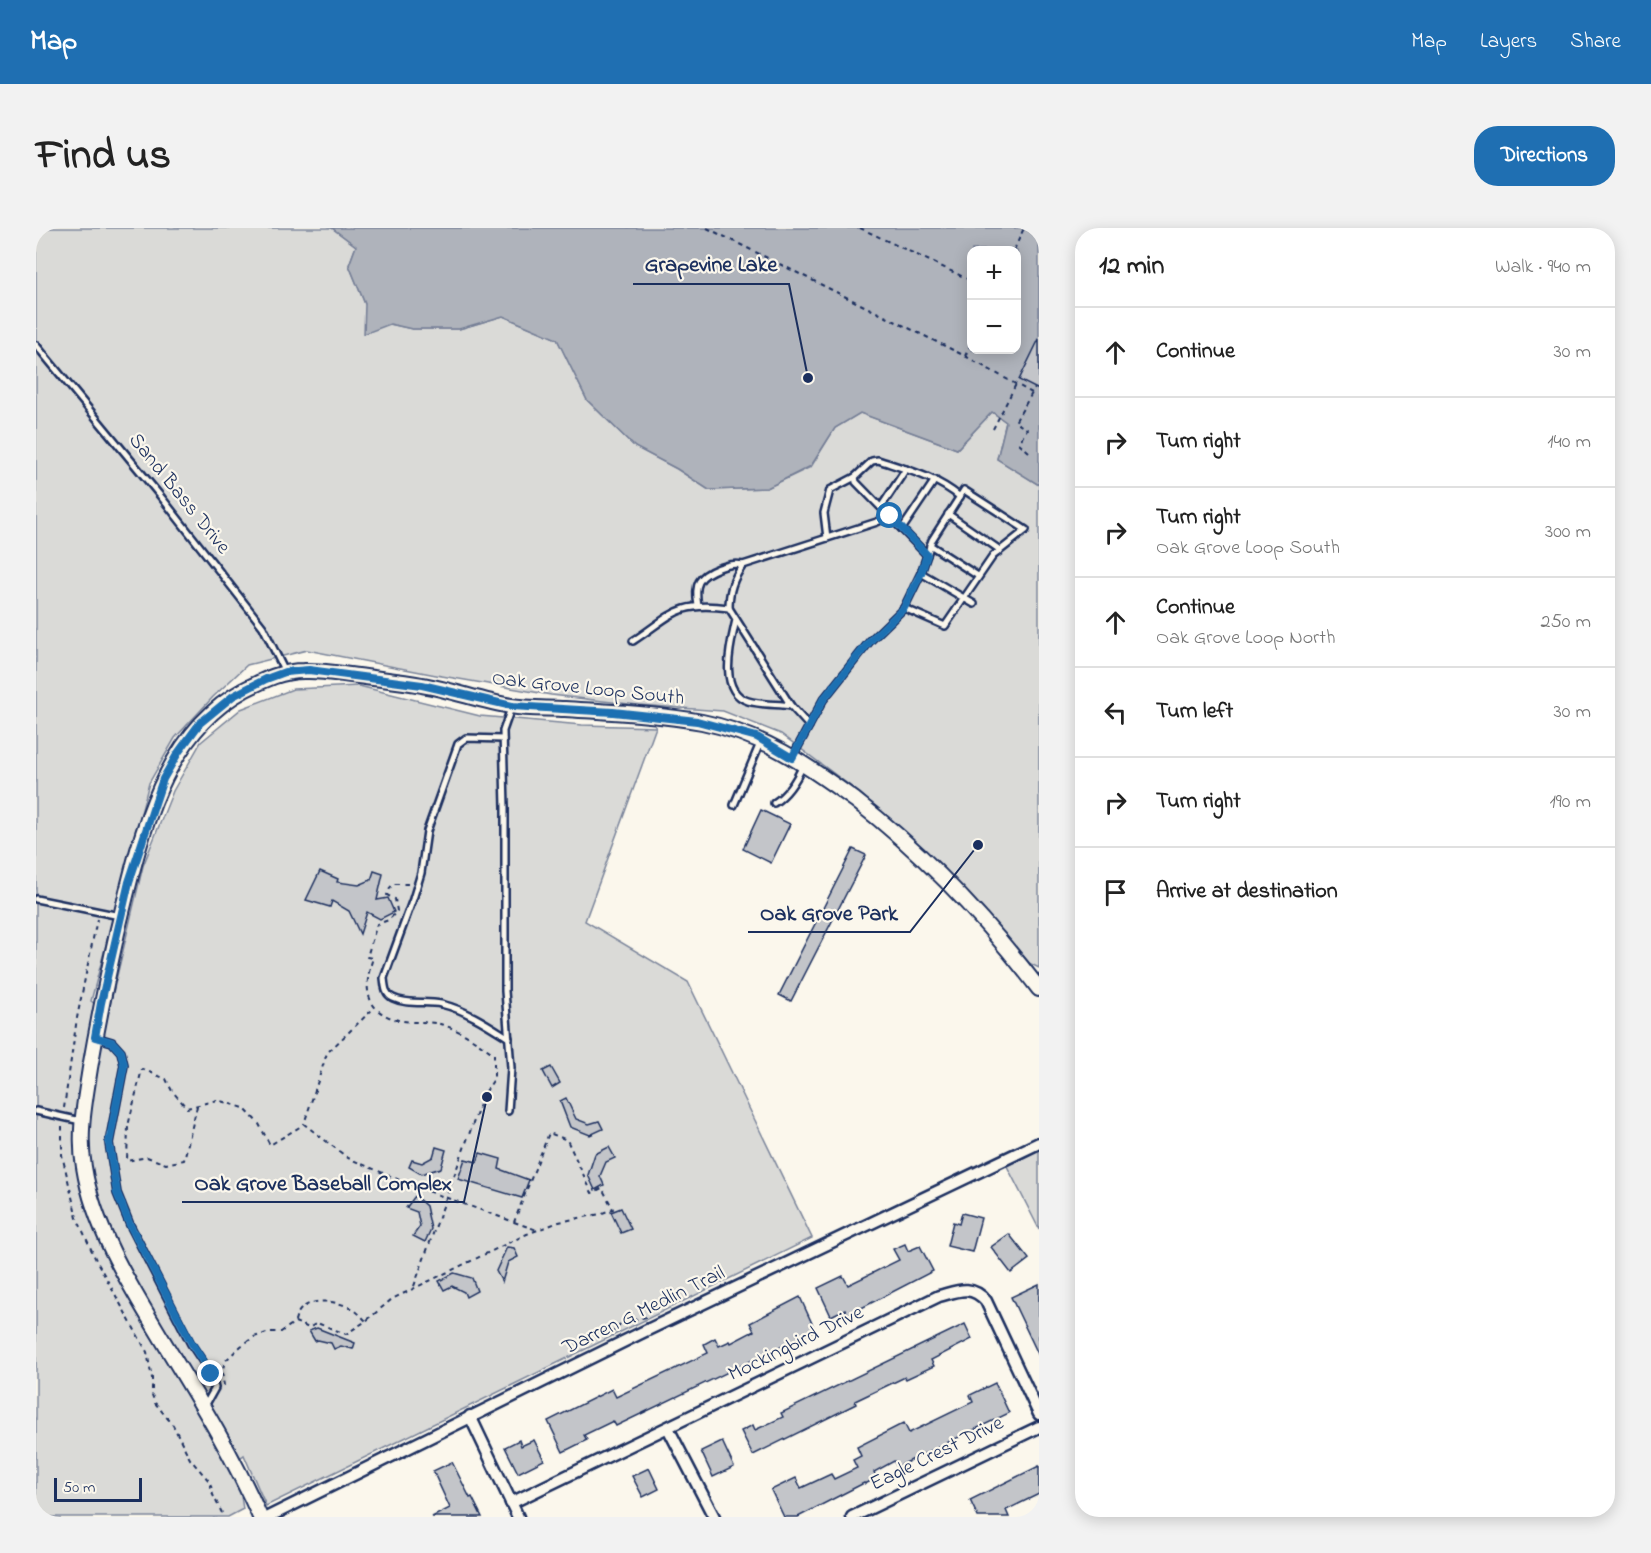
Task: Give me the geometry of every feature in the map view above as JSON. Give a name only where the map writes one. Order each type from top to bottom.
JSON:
[{"type":"street","name":"Oak Grove Loop South","points":[[285,672],[309,670],[422,685],[512,706],[613,712],[697,721],[762,740],[798,761],[884,823],[940,873],[1007,946],[1039,989]]},
{"type":"street","points":[[260,1517],[246,1485],[137,1299],[102,1229],[89,1193],[83,1165],[81,1121],[101,1003],[129,882],[163,779],[178,753],[200,723],[233,696],[285,672]]},
{"type":"street","name":"Darren G Medlin Trail","points":[[268,1517],[470,1416],[1039,1143]]},
{"type":"street","name":"Mockingbird Drive","points":[[511,1503],[939,1296],[971,1290],[986,1301],[1039,1414]]},
{"type":"street","points":[[470,1416],[518,1517]]},
{"type":"street","name":"Eagle Crest Drive","points":[[852,1517],[872,1513],[1039,1427]]},
{"type":"street","points":[[668,1428],[714,1517]]},
{"type":"lane","name":"Sand Bass Drive","points":[[36,345],[169,507],[263,627],[285,672]]},
{"type":"lane","points":[[827,538],[824,513],[830,490],[856,479],[872,461],[879,460],[935,480],[960,497]]},
{"type":"lane","points":[[881,507],[906,469]]},
{"type":"lane","points":[[856,479],[927,555]]},
{"type":"lane","points":[[902,529],[935,480]]},
{"type":"lane","points":[[774,803],[783,797],[797,780],[798,761],[809,726],[823,700],[870,641],[904,608],[921,573],[930,545],[964,490],[1026,530],[993,556],[945,626],[904,608]]},
{"type":"lane","points":[[948,514],[1000,550]]},
{"type":"lane","points":[[698,606],[696,594],[698,584],[704,575],[734,563],[743,565],[890,516]]},
{"type":"lane","points":[[930,545],[978,576]]},
{"type":"lane","points":[[743,565],[731,586],[729,608],[791,705],[809,726]]},
{"type":"lane","points":[[921,573],[974,604]]},
{"type":"lane","points":[[633,641],[665,617],[686,607],[729,608]]},
{"type":"lane","points":[[736,620],[727,661],[734,691],[747,701],[791,705]]},
{"type":"lane","points":[[508,1111],[511,1068],[505,991],[503,739],[505,722],[512,706]]},
{"type":"lane","points":[[503,739],[466,738],[458,744],[427,831],[421,873],[414,899],[384,978],[385,990],[392,998],[440,1004],[461,1011],[509,1038]]},
{"type":"lane","points":[[734,805],[762,740]]},
{"type":"lane","points":[[36,899],[121,916]]},
{"type":"lane","points":[[95,1037],[112,1042],[121,1052],[124,1065],[109,1143],[117,1193],[130,1225],[192,1344],[211,1374],[215,1388],[203,1410]]},
{"type":"lane","points":[[36,1110],[81,1121]]},
{"type":"path","points":[[707,228],[965,356],[1032,393]]},
{"type":"path","points":[[860,228],[967,279]]},
{"type":"path","points":[[1016,246],[1024,228]]},
{"type":"path","points":[[965,356],[967,352]]},
{"type":"path","points":[[993,429],[1016,384]]},
{"type":"path","points":[[1029,452],[1019,443],[1027,429],[1015,422],[1035,388]]},
{"type":"path","points":[[411,884],[392,884],[387,895],[395,899],[397,911],[389,920],[377,924],[370,946],[367,957],[373,958],[368,971],[368,995],[374,1008],[383,1016],[404,1021],[439,1024],[468,1036],[494,1054],[494,1079],[483,1096],[413,1289]]},
{"type":"path","points":[[197,1106],[184,1160],[166,1164],[147,1156],[127,1161],[128,1126],[142,1069],[166,1079],[172,1091],[187,1108],[217,1100],[244,1108],[259,1124],[270,1145],[304,1124],[327,1053],[374,1008]]},
{"type":"path","points":[[304,1124],[348,1158],[411,1185],[537,1230]]},
{"type":"path","points":[[295,1322],[309,1328],[317,1323],[346,1334],[392,1299],[537,1230],[613,1209],[602,1188],[592,1193],[567,1140],[549,1132],[514,1222]]},
{"type":"path","points":[[224,1385],[222,1372],[225,1361],[254,1337],[270,1332],[281,1332],[295,1322],[297,1312],[311,1302],[343,1305],[354,1309],[366,1321]]},
{"type":"shaded area","points":[[36,228],[332,228],[356,246],[349,265],[365,304],[390,324],[412,329],[459,329],[503,316],[557,339],[587,400],[635,447],[677,469],[709,490],[767,488],[811,467],[835,428],[860,413],[957,449],[992,412],[1006,422],[997,459],[1039,485],[1039,968],[1029,963],[971,896],[861,794],[781,734],[723,711],[638,705],[551,695],[307,650],[247,665],[175,738],[149,783],[91,1001],[108,1014],[143,866],[173,791],[201,742],[241,709],[293,689],[359,686],[480,716],[582,725],[656,727],[585,921],[688,982],[812,1238],[266,1506],[244,1455],[228,1467],[240,1490],[243,1509],[228,1517],[36,1517]]},
{"type":"shaded area","points":[[332,228],[1039,228],[1039,485],[997,459],[1006,422],[992,412],[957,449],[860,413],[835,428],[811,466],[767,488],[709,490],[677,469],[635,447],[587,400],[557,339],[503,316],[459,329],[412,329],[390,324],[364,334],[365,304],[349,265],[356,246]]},
{"type":"shaded area","points":[[1039,1150],[1039,1229],[1007,1166]]},
{"type":"building","points":[[1039,339],[1039,390],[1019,380]]},
{"type":"building","points":[[761,810],[790,824],[771,863],[743,849]]},
{"type":"building","points":[[853,849],[866,855],[791,1001],[779,995]]},
{"type":"building","points":[[320,871],[338,879],[337,882],[359,885],[371,880],[374,871],[383,874],[377,900],[388,898],[394,912],[380,919],[367,912],[360,934],[349,911],[332,901],[330,907],[306,900]]},
{"type":"building","points":[[551,1067],[560,1083],[552,1088],[543,1071]]},
{"type":"building","points":[[566,1098],[576,1119],[589,1124],[599,1121],[603,1129],[590,1135],[570,1127],[560,1101]]},
{"type":"building","points":[[436,1147],[446,1150],[441,1168],[421,1174],[409,1167],[412,1160],[422,1163],[433,1157]]},
{"type":"building","points":[[609,1147],[615,1158],[606,1162],[600,1176],[604,1185],[595,1190],[588,1175],[595,1154]]},
{"type":"building","points":[[480,1153],[501,1159],[499,1169],[529,1180],[522,1198],[458,1179],[465,1159],[477,1162]]},
{"type":"building","points":[[415,1196],[426,1206],[431,1229],[425,1242],[413,1236],[420,1226],[417,1212],[406,1208]]},
{"type":"building","points":[[621,1208],[631,1229],[621,1233],[611,1212]]},
{"type":"building","points":[[962,1213],[981,1218],[972,1252],[947,1246],[953,1222],[959,1224]]},
{"type":"building","points":[[1009,1234],[1029,1259],[1011,1273],[991,1247]]},
{"type":"building","points":[[905,1244],[908,1251],[920,1246],[933,1271],[848,1315],[845,1309],[831,1316],[818,1288],[843,1276],[848,1285],[899,1260],[893,1249]]},
{"type":"building","points":[[507,1247],[514,1248],[518,1257],[508,1262],[502,1282],[496,1271]]},
{"type":"building","points":[[454,1273],[472,1278],[477,1291],[466,1297],[464,1292],[452,1286],[444,1290],[439,1281]]},
{"type":"building","points":[[1039,1284],[1039,1356],[1011,1297]]},
{"type":"building","points":[[800,1297],[815,1330],[616,1426],[613,1421],[584,1435],[587,1440],[563,1452],[548,1421],[612,1389],[616,1397],[708,1353],[704,1344],[715,1338],[719,1346],[730,1341],[731,1343],[754,1331],[750,1323]]},
{"type":"building","points":[[965,1324],[972,1339],[931,1360],[934,1366],[855,1401],[856,1404],[753,1455],[741,1431],[753,1425],[755,1430],[783,1417],[781,1413]]},
{"type":"building","points":[[317,1328],[355,1343],[353,1349],[341,1346],[334,1349],[331,1343],[315,1341],[309,1331]]},
{"type":"building","points":[[995,1383],[1009,1413],[897,1467],[894,1461],[874,1472],[877,1478],[798,1517],[784,1517],[771,1490],[796,1478],[801,1488],[831,1474],[834,1479],[857,1468],[853,1460],[861,1456],[857,1447],[904,1423],[909,1433],[973,1402],[970,1395]]},
{"type":"building","points":[[519,1440],[521,1446],[534,1440],[544,1460],[518,1473],[505,1447]]},
{"type":"building","points":[[722,1441],[734,1467],[713,1477],[701,1451]]},
{"type":"building","points":[[452,1462],[482,1517],[432,1517],[450,1508],[433,1471]]},
{"type":"building","points":[[1039,1466],[1039,1494],[1006,1510],[1009,1517],[978,1517],[970,1500]]},
{"type":"building","points":[[649,1468],[659,1489],[643,1497],[632,1476]]},
{"type":"place","name":"Grapevine Lake","points":[[808,378]]},
{"type":"place","name":"Oak Grove Park","points":[[978,845]]},
{"type":"place","name":"Oak Grove Baseball Complex","points":[[487,1097]]},
{"type":"route","points":[[211,1374],[192,1344],[130,1225],[117,1193],[109,1143],[124,1065],[121,1052],[112,1042],[95,1037],[129,882],[150,817],[163,779],[178,753],[200,723],[233,696],[266,679],[285,672],[309,670],[422,685],[512,706],[613,712],[697,721],[757,737],[792,758],[823,700],[870,641],[904,608],[921,573],[927,555],[890,516]]}]
